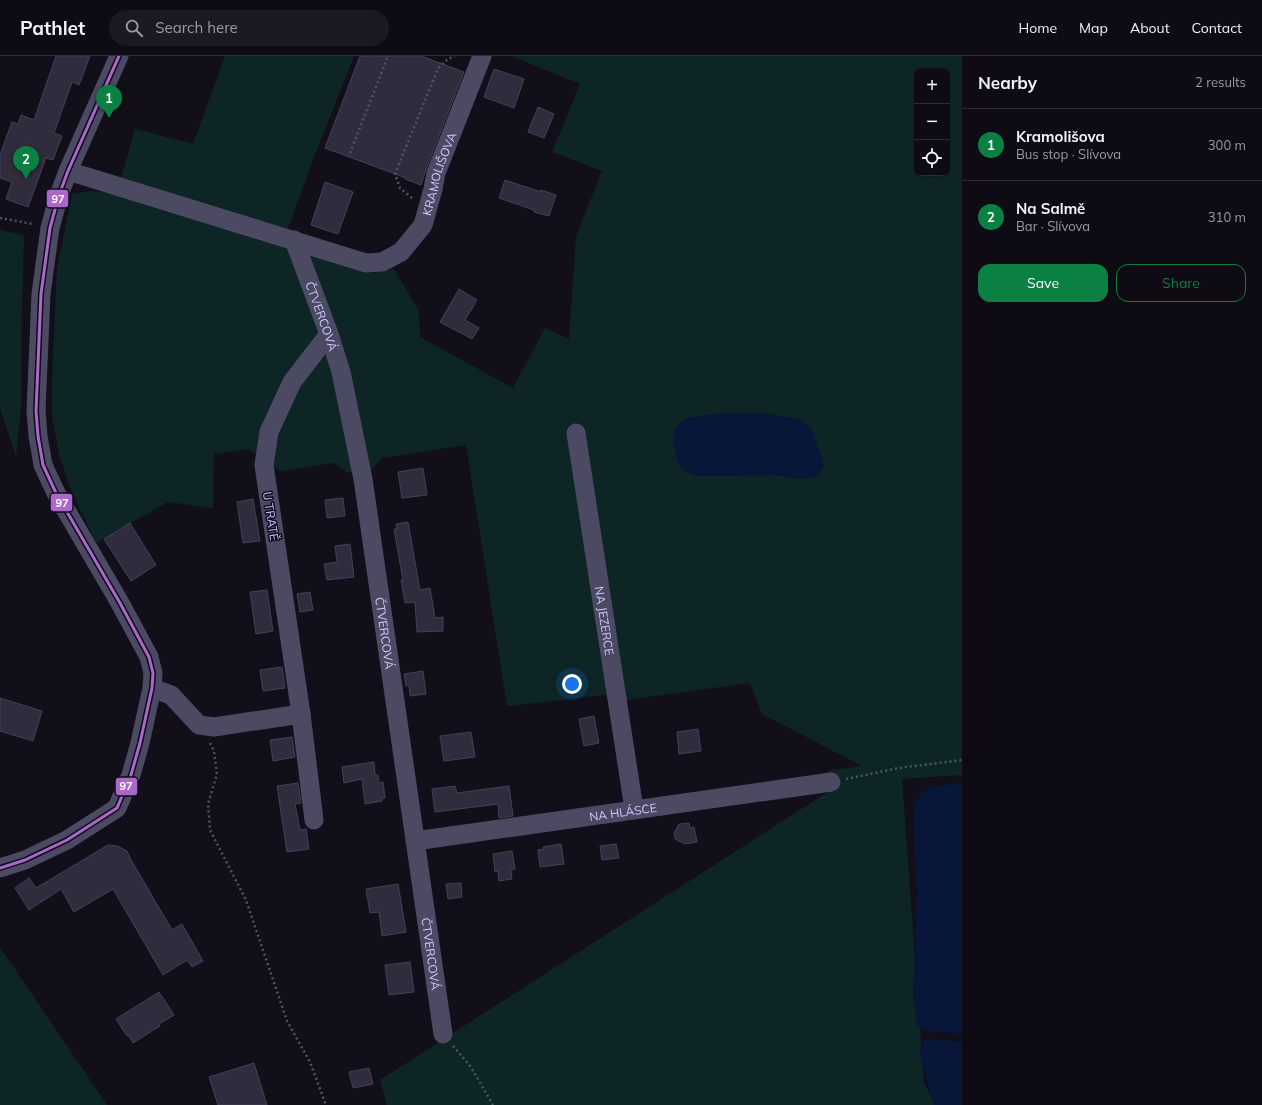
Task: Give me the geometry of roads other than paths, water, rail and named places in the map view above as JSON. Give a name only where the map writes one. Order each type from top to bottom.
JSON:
[{"type":"street","points":[[0,868],[25,860],[67,840],[116,808],[131,775],[152,688],[153,673],[149,657],[120,603],[56,493],[43,465],[38,436],[36,410],[42,294],[50,228],[68,171],[119,56]]},
{"type":"street","name":"KRAMOLIŠOVA","points":[[68,171],[366,263],[382,262],[401,252],[423,225],[436,173],[482,56]]},
{"type":"street","name":"ČTVERCOVÁ","points":[[294,240],[329,334],[341,372],[363,479],[443,1034]]},
{"type":"street","name":"U TRATĚ","points":[[314,820],[301,714],[264,466],[270,432],[292,382],[329,334]]},
{"type":"street","name":"NA JEZERCE","points":[[576,433],[634,809]]},
{"type":"street","points":[[152,688],[171,695],[199,726],[214,727],[301,714]]},
{"type":"street","name":"NA HLÁSCE","points":[[415,841],[831,782]]},
{"type":"water","points":[[722,413],[765,413],[797,419],[811,428],[824,465],[819,476],[803,479],[774,475],[698,476],[682,470],[676,458],[673,439],[675,428],[686,418]]},
{"type":"water","points":[[962,782],[962,1034],[926,1031],[917,1025],[913,995],[917,891],[913,809],[920,795],[930,787]]},
{"type":"water","points":[[925,1038],[962,1042],[962,1105],[934,1105],[919,1054]]},
{"type":"place","name":"Kramolišova","points":[[109,118]]},
{"type":"place","name":"Na Salmě","points":[[26,179]]}]
